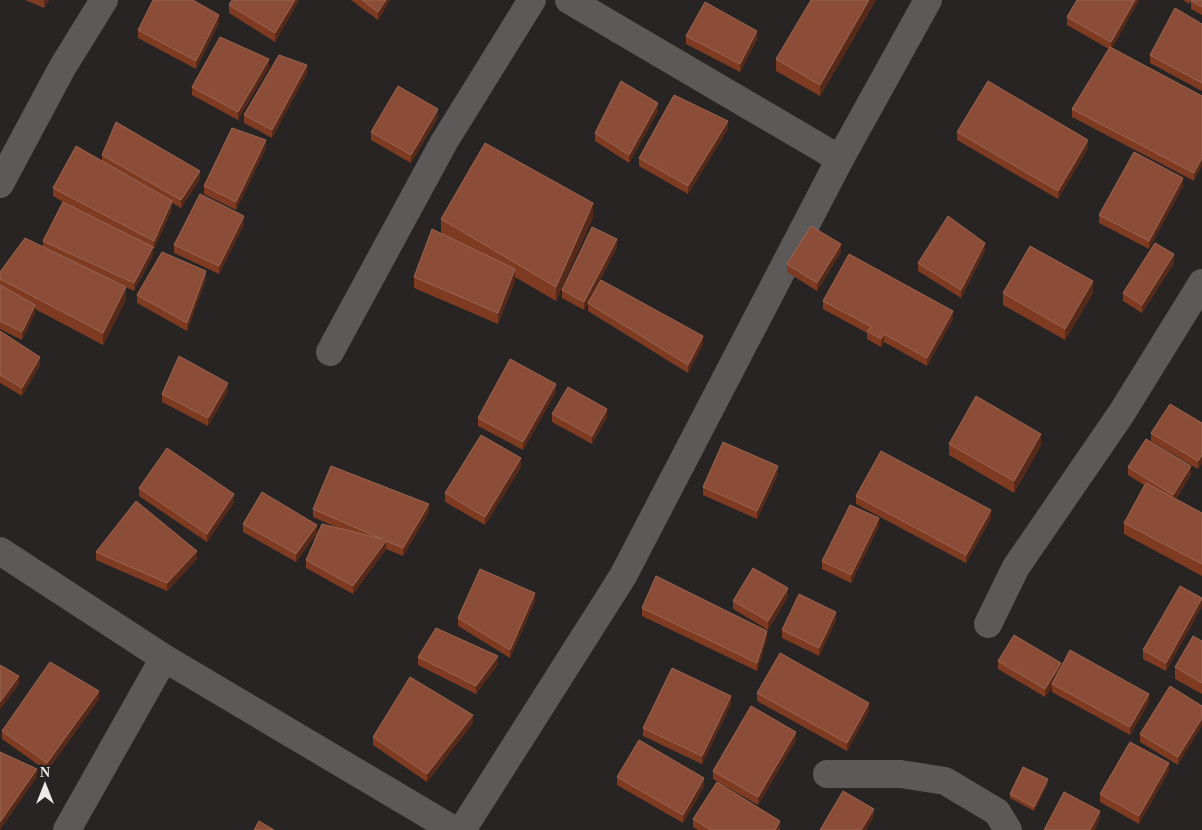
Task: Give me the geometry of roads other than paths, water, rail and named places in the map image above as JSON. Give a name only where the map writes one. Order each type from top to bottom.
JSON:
[{"type":"street","points":[[0,184],[62,68],[104,0]]},
{"type":"street","points":[[330,352],[444,142],[532,0]]},
{"type":"street","points":[[569,0],[840,159]]},
{"type":"street","points":[[462,830],[623,576],[840,159],[928,0]]},
{"type":"street","points":[[988,624],[1016,567],[1121,414],[1202,283]]},
{"type":"street","points":[[0,552],[164,658],[454,830]]},
{"type":"street","points":[[67,830],[164,658]]},
{"type":"street","points":[[827,774],[901,774],[945,782],[997,812],[1008,830]]}]
